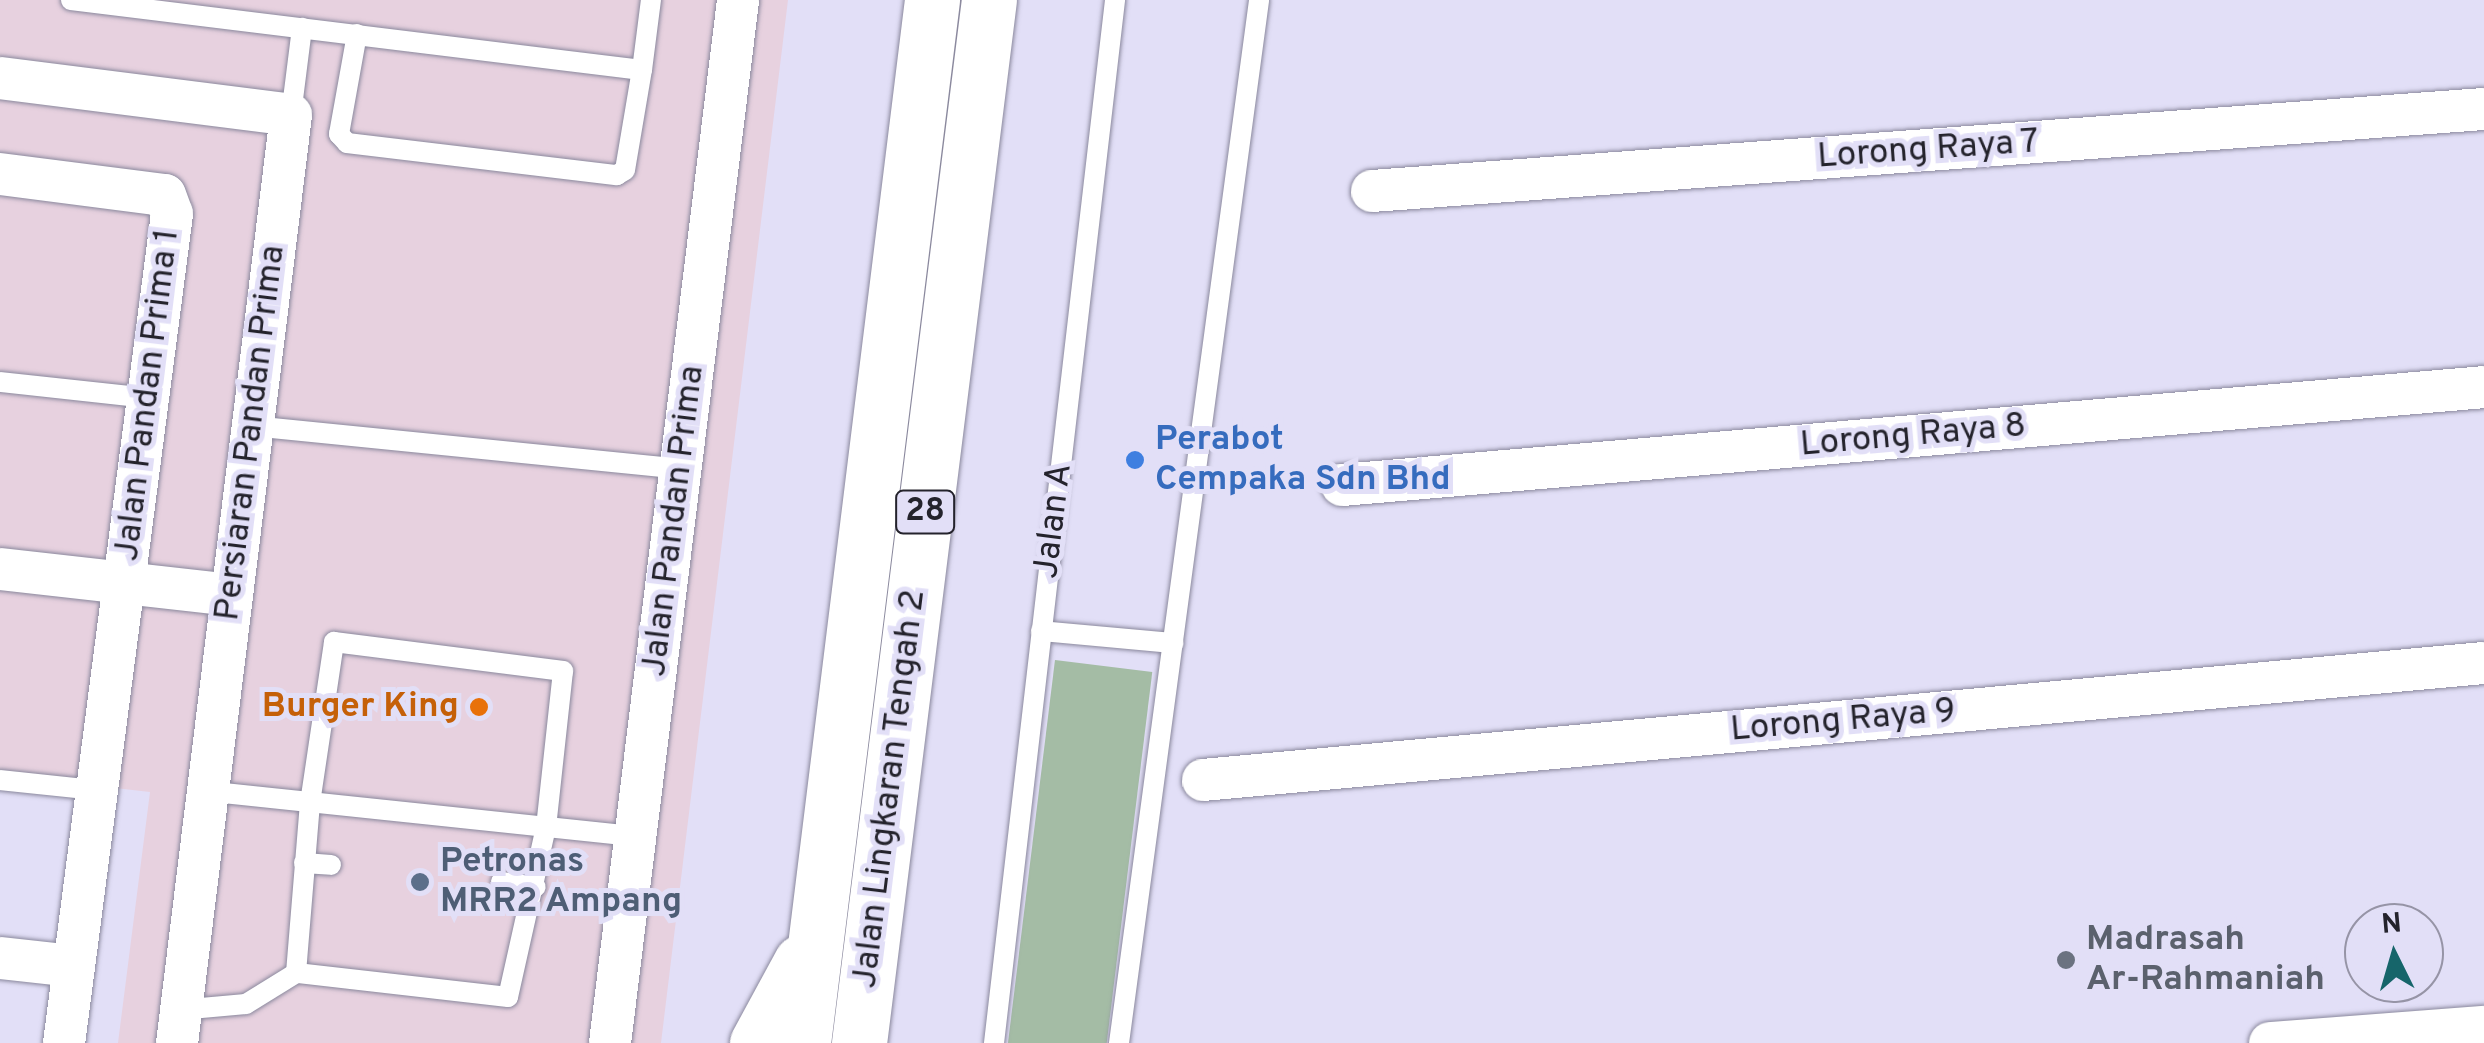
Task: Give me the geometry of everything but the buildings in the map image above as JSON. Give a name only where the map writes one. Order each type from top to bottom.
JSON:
[{"type":"highway","name":"Jalan Lingkaran Tengah 2","points":[[804,1043],[812,940],[932,0]]},
{"type":"highway","name":"Jalan Lingkaran Tengah 2","points":[[864,1037],[989,0]]},
{"type":"highway","points":[[757,1043],[812,940]]},
{"type":"street","name":"Jalan Pandan Prima","points":[[610,1043],[738,0]]},
{"type":"street","points":[[0,78],[291,115]]},
{"type":"street","name":"Lorong Raya 7","points":[[1372,190],[2484,109]]},
{"type":"street","name":"Persiaran Pandan Prima","points":[[177,1026],[291,115]]},
{"type":"street","name":"Jalan Pandan Prima 1","points":[[0,174],[165,195],[172,214],[64,1043]]},
{"type":"street","name":"Lorong Raya 8","points":[[1342,485],[2484,387]]},
{"type":"street","points":[[0,569],[230,595]]},
{"type":"street","name":"Lorong Raya 9","points":[[1203,780],[2484,663]]},
{"type":"street","points":[[0,958],[74,966]]},
{"type":"street","points":[[2270,1043],[2484,1027]]},
{"type":"lane","points":[[71,0],[191,8],[302,28],[642,70]]},
{"type":"lane","points":[[357,34],[340,134],[347,143],[617,175],[625,170],[651,0]]},
{"type":"lane","name":"Jalan A","points":[[994,1043],[1114,0]]},
{"type":"lane","points":[[1119,1043],[1259,0]]},
{"type":"lane","points":[[291,115],[302,28]]},
{"type":"lane","points":[[0,382],[147,398]]},
{"type":"lane","points":[[252,426],[680,469]]},
{"type":"lane","points":[[1041,631],[1172,642]]},
{"type":"lane","points":[[177,1026],[246,1004],[296,973],[508,997],[536,887],[563,671],[334,642],[310,803],[296,973]]},
{"type":"lane","points":[[0,780],[96,790]]},
{"type":"lane","points":[[205,791],[636,836]]},
{"type":"lane","points":[[304,863],[332,865]]},
{"type":"lane","points":[[501,882],[536,887]]},
{"type":"shaded area","points":[[0,0],[788,0],[661,1043],[118,1043],[150,792],[0,775]]},
{"type":"green space","points":[[1055,660],[1152,672],[1107,1043],[1008,1043]]},
{"type":"place","name":"Perabot Cempaka Sdn Bhd","points":[[1135,460]]},
{"type":"place","name":"Burger King","points":[[479,707]]},
{"type":"place","name":"Petronas MRR2 Ampang","points":[[420,882]]},
{"type":"place","name":"Madrasah Ar-Rahmaniah","points":[[2066,960]]}]
